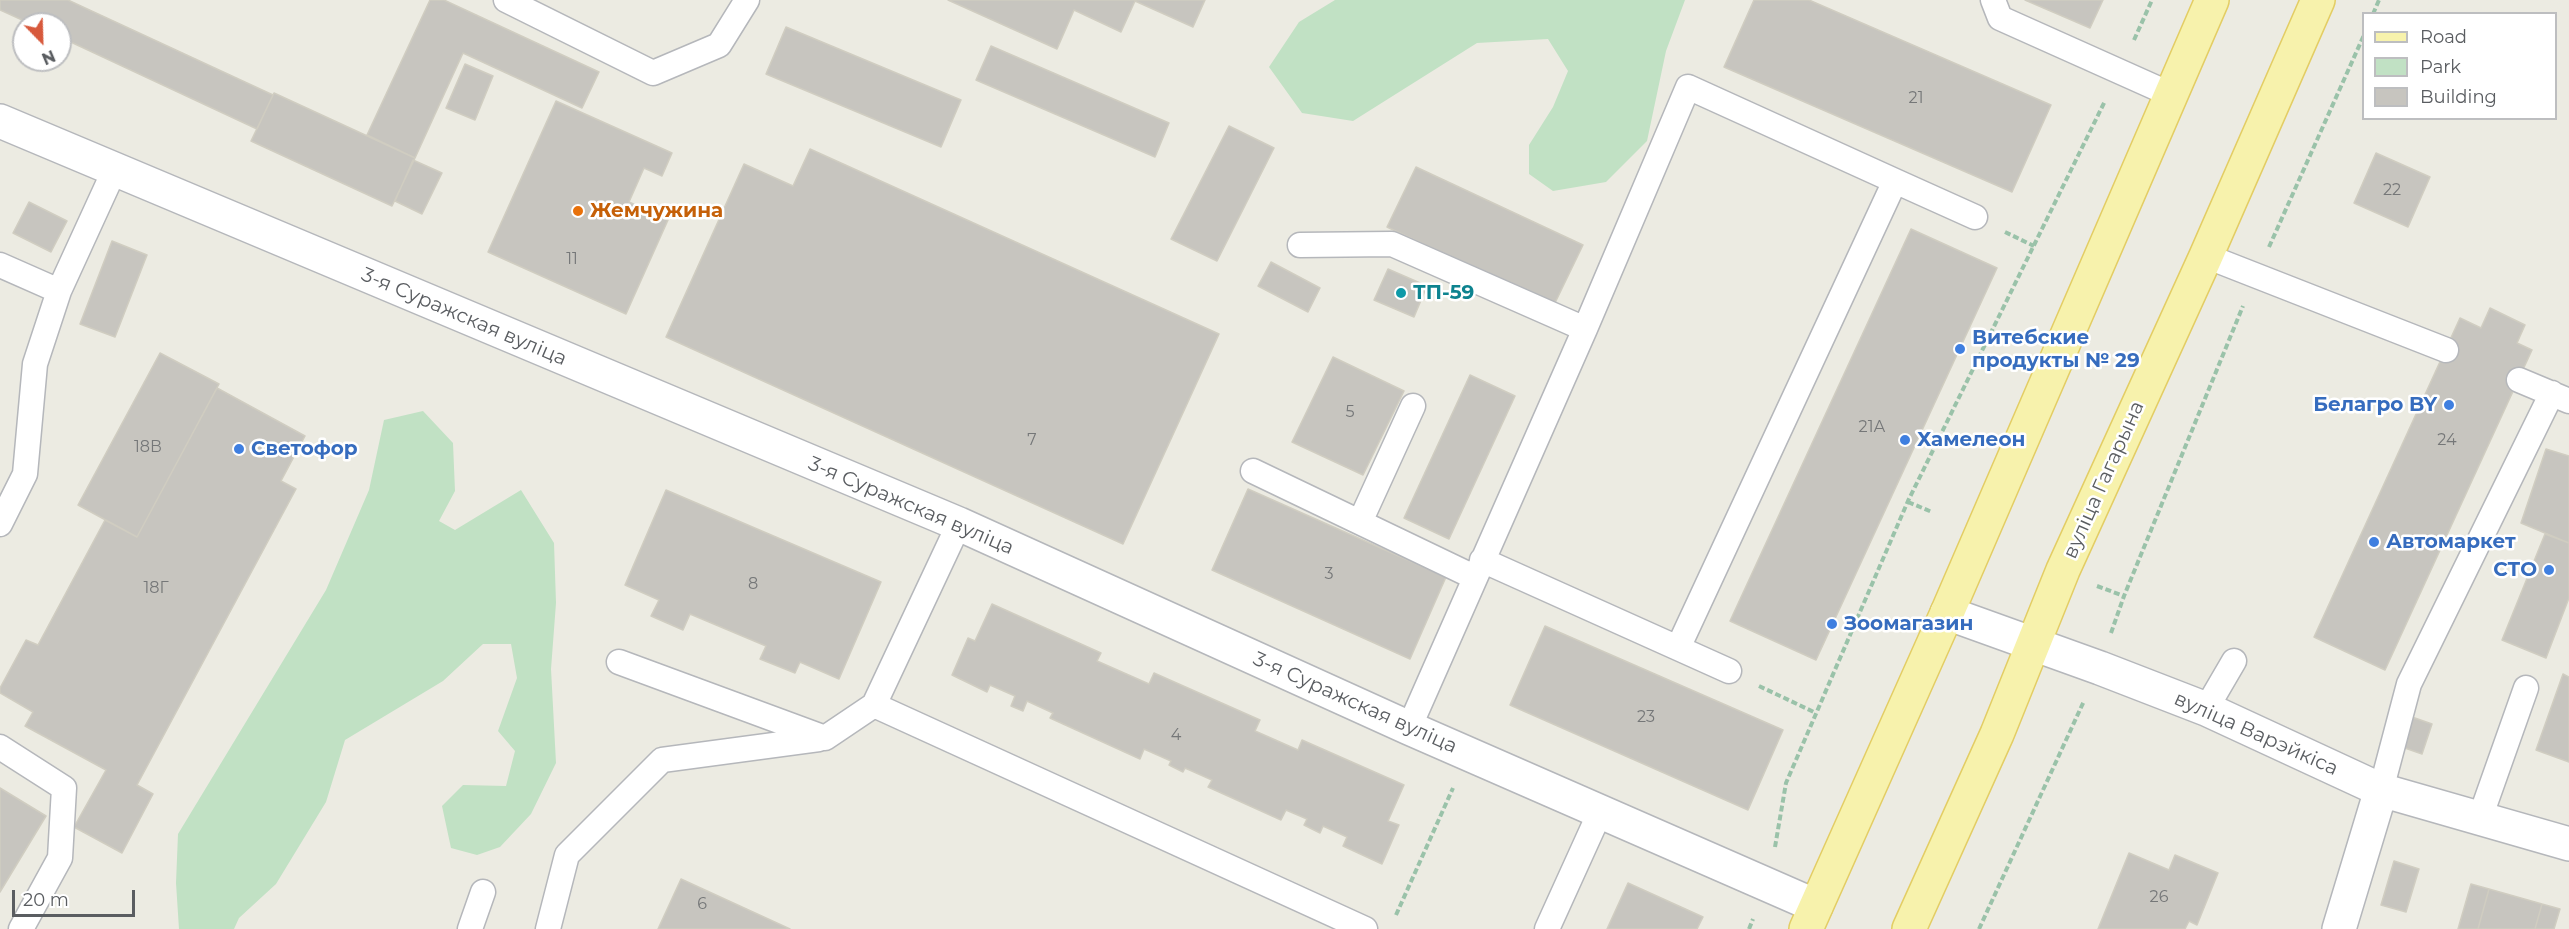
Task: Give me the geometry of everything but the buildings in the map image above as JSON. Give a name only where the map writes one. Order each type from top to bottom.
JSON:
[{"type":"main road","points":[[1811,918],[1947,613],[2212,0]]},
{"type":"main road","name":"вуліца Гагарына","points":[[1910,929],[1997,734],[2063,570],[2206,256],[2318,0]]},
{"type":"street","name":"3-я Суражская вуліца","points":[[0,121],[114,171],[958,524],[1409,728],[1601,810],[1768,886],[1811,918]]},
{"type":"street","name":"вуліца Варэйкіса","points":[[1947,613],[2206,709],[2381,790],[2569,844]]},
{"type":"street","points":[[2339,929],[2381,790]]},
{"type":"lane","points":[[506,0],[653,73],[719,45],[747,0]]},
{"type":"lane","points":[[1993,0],[2000,18],[2172,95]]},
{"type":"lane","points":[[1409,728],[1585,329],[1688,87],[1976,217]]},
{"type":"lane","points":[[0,524],[25,474],[35,364],[59,291],[114,171]]},
{"type":"lane","points":[[1678,648],[1895,181]]},
{"type":"lane","points":[[1300,245],[1392,244],[1585,329]]},
{"type":"lane","points":[[2206,256],[2446,350]]},
{"type":"lane","points":[[0,265],[59,291]]},
{"type":"lane","points":[[2381,790],[2409,684],[2560,397],[2518,380]]},
{"type":"lane","points":[[1360,522],[1413,406]]},
{"type":"lane","points":[[1252,471],[1360,522],[1678,648],[1729,671]]},
{"type":"lane","points":[[548,929],[567,855],[662,760],[825,738],[874,705],[958,524]]},
{"type":"lane","points":[[619,662],[825,738]]},
{"type":"lane","points":[[2206,709],[2234,662]]},
{"type":"lane","points":[[2480,818],[2526,688]]},
{"type":"lane","points":[[874,705],[1365,929]]},
{"type":"lane","points":[[0,747],[64,788],[60,858],[21,929]]},
{"type":"lane","points":[[1547,929],[1601,810]]},
{"type":"lane","points":[[470,929],[483,892]]},
{"type":"path","points":[[1749,929],[1768,886],[1786,783],[1816,713],[1908,501],[2119,73],[2152,0]]},
{"type":"path","points":[[1979,929],[2100,668],[2124,596],[2256,275],[2362,39]]},
{"type":"path","points":[[1908,501],[1932,512]]},
{"type":"path","points":[[2094,585],[2124,596]]},
{"type":"path","points":[[1729,671],[1816,713]]},
{"type":"path","points":[[1394,919],[1469,754]]},
{"type":"green space","points":[[1335,0],[1685,0],[1666,51],[1647,141],[1606,182],[1553,191],[1529,174],[1529,145],[1553,107],[1568,71],[1548,39],[1477,43],[1353,121],[1302,113],[1269,67],[1299,22]]},
{"type":"green space","points":[[423,411],[453,443],[455,491],[439,521],[455,530],[521,490],[554,543],[556,603],[551,669],[556,763],[531,814],[500,847],[477,855],[451,848],[442,806],[463,785],[506,786],[515,751],[498,731],[517,678],[511,644],[483,644],[443,681],[345,740],[326,802],[276,884],[239,918],[234,929],[179,929],[176,883],[178,834],[326,590],[369,490],[384,420]]},
{"type":"place","name":"Жемчужина","points":[[578,211]]},
{"type":"place","name":"ТП-59","points":[[1401,293]]},
{"type":"place","name":"Витебские продукты № 29","points":[[1960,349]]},
{"type":"place","name":"Белагро BY","points":[[2449,405]]},
{"type":"place","name":"Хамелеон","points":[[1905,440]]},
{"type":"place","name":"Светофор","points":[[239,449]]},
{"type":"place","name":"Автомаркет","points":[[2374,542]]},
{"type":"place","name":"СТО","points":[[2549,570]]},
{"type":"place","name":"Зоомагазин","points":[[1832,624]]}]
